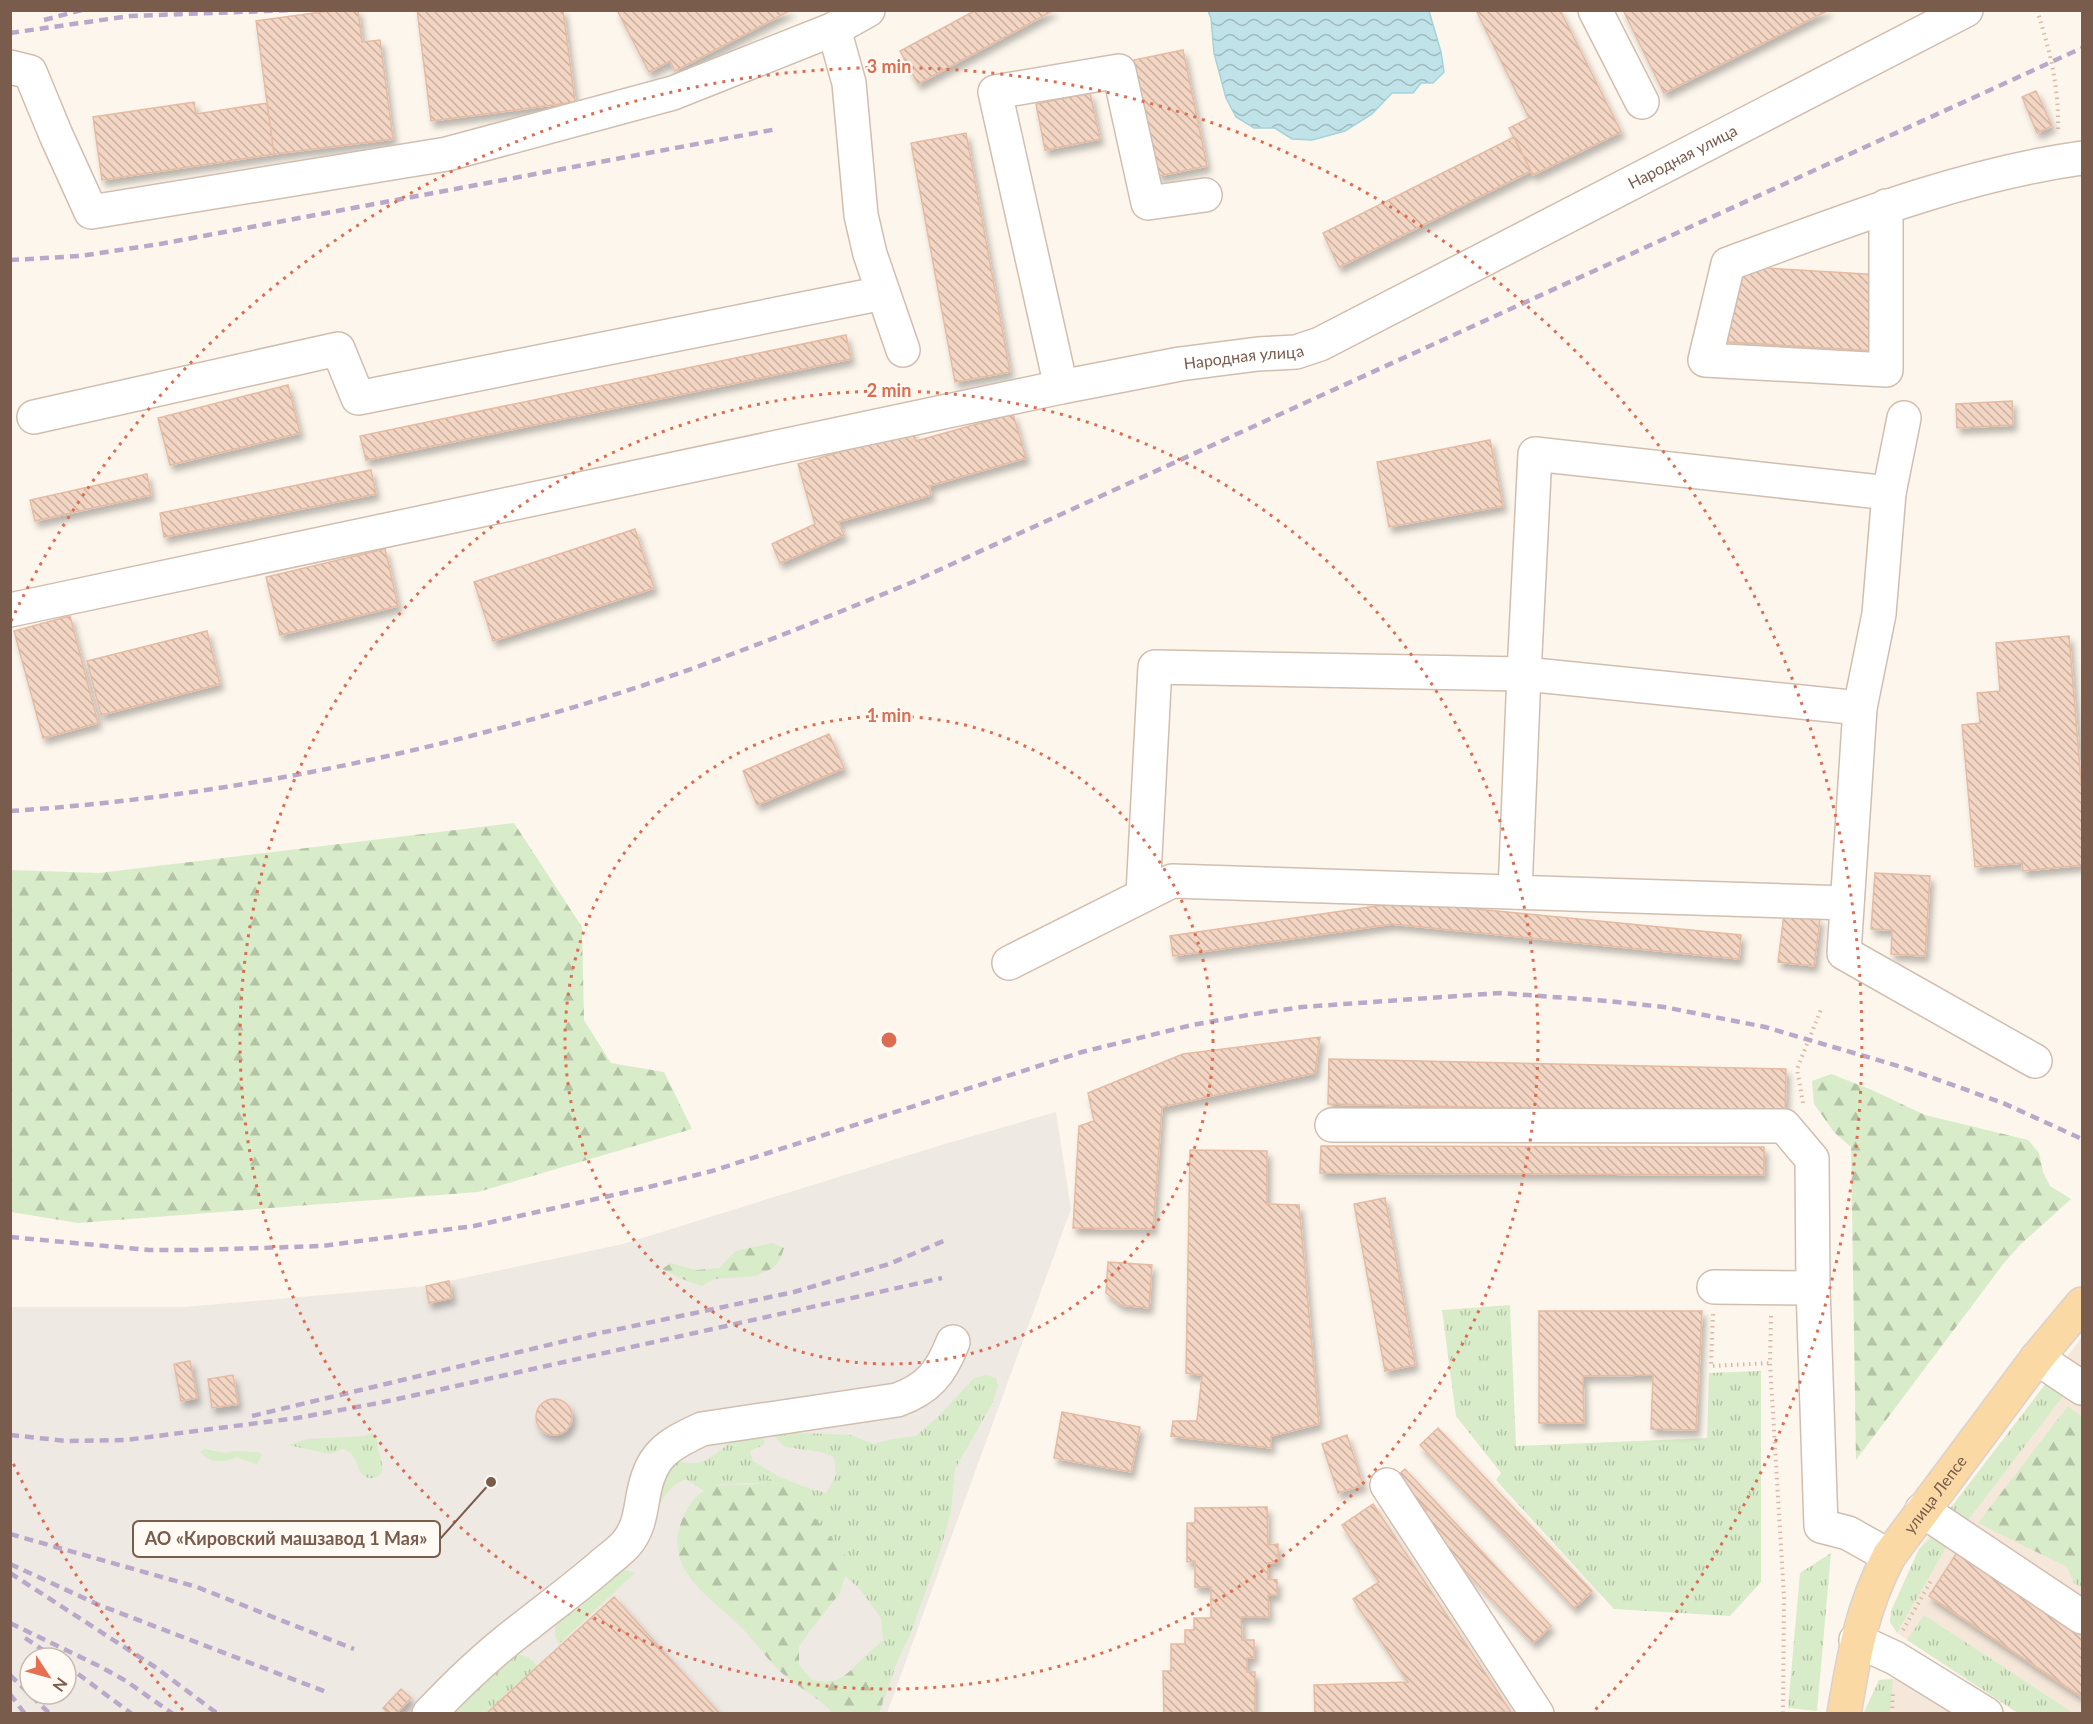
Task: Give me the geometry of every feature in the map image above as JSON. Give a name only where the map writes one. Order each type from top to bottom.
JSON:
[{"type":"main road","name":"улица Лепсе","points":[[1844,1713],[1856,1640],[1874,1585],[1889,1556],[2037,1358],[2082,1304]]},
{"type":"street","points":[[10,67],[30,72],[91,212],[447,154],[673,93],[834,29],[868,10]]},
{"type":"street","points":[[1595,10],[1642,102]]},
{"type":"street","name":"Народная улица","points":[[10,610],[1061,387],[1180,364],[1258,354],[1296,352],[1320,344],[1966,10]]},
{"type":"street","points":[[834,29],[849,83],[861,215],[870,254],[903,350]]},
{"type":"street","points":[[1061,387],[995,92],[1119,71],[1148,203],[1205,195]]},
{"type":"street","points":[[1886,206],[1886,370],[1705,360],[1728,264],[1886,206],[2004,173],[2070,160]]},
{"type":"street","points":[[34,417],[338,349],[358,398],[883,293]]},
{"type":"street","points":[[1904,418],[1889,493],[1879,614],[1860,708],[1844,953],[2035,1062]]},
{"type":"street","points":[[1515,892],[1535,454],[1889,493]]},
{"type":"street","points":[[1143,894],[1155,667],[1524,674],[1860,708]]},
{"type":"street","points":[[1009,963],[1172,881],[1847,903]]},
{"type":"street","points":[[1332,1125],[1784,1126],[1812,1159],[1813,1288],[1821,1526],[1848,1533],[1889,1556]]},
{"type":"street","points":[[1714,1287],[1813,1288]]},
{"type":"street","points":[[429,1713],[523,1627],[626,1544],[640,1516],[648,1473],[666,1448],[702,1429],[897,1400],[913,1394],[935,1376],[945,1361],[953,1342]]},
{"type":"street","points":[[2037,1358],[2082,1388]]},
{"type":"street","points":[[1387,1485],[1537,1713]]},
{"type":"street","points":[[1922,1510],[2082,1617]]},
{"type":"street","points":[[1856,1640],[1895,1658],[1986,1713]]},
{"type":"path","points":[[2037,10],[2053,63],[2058,109],[2070,160]]},
{"type":"path","points":[[1797,1069],[1822,1007]]},
{"type":"path","points":[[1714,1287],[1711,1366],[1770,1363]]},
{"type":"path","points":[[1771,1288],[1770,1363],[1784,1597],[1783,1713]]},
{"type":"path","points":[[1902,1634],[1932,1579]]},
{"type":"shaded area","points":[[1056,1112],[1071,1209],[887,1713],[11,1714],[11,1307],[184,1307],[426,1286],[623,1244],[938,1146]]},
{"type":"shaded area","points":[[2082,1337],[2082,1713],[2018,1713],[1897,1633],[1890,1622],[1891,1611],[1919,1549]]},
{"type":"shaded area","points":[[1904,1678],[1960,1714],[1863,1714],[1879,1680]]},
{"type":"green space","points":[[514,823],[582,927],[584,1020],[611,1063],[664,1072],[692,1129],[478,1192],[78,1223],[11,1212],[11,870],[99,873]]},
{"type":"green space","points":[[1831,1074],[1925,1115],[2028,1140],[2039,1153],[2043,1172],[2050,1186],[2071,1199],[2020,1245],[2004,1263],[1856,1460],[1851,1147],[1834,1132],[1814,1104],[1812,1081]]},
{"type":"green space","points":[[772,1243],[784,1248],[780,1260],[773,1268],[756,1276],[714,1279],[702,1286],[662,1269],[671,1263],[696,1270],[719,1268],[736,1251]]},
{"type":"green space","points":[[1510,1305],[1516,1446],[1707,1438],[1709,1373],[1761,1371],[1761,1582],[1730,1616],[1614,1609],[1496,1480],[1501,1473],[1456,1416],[1442,1310]]},
{"type":"green space","points":[[986,1375],[996,1378],[998,1387],[992,1404],[955,1469],[951,1511],[941,1548],[882,1706],[883,1691],[868,1664],[857,1664],[883,1640],[881,1618],[860,1589],[845,1576],[845,1555],[809,1512],[802,1486],[826,1493],[836,1475],[834,1457],[821,1452],[785,1447],[774,1436],[781,1432],[851,1435],[873,1444],[916,1436],[940,1415],[974,1378]]},
{"type":"green space","points":[[2050,1378],[2067,1391],[1962,1528],[1949,1510]]},
{"type":"green space","points":[[2068,1406],[2082,1417],[2082,1565],[2067,1567],[1978,1523]]},
{"type":"green space","points":[[372,1433],[377,1438],[382,1466],[381,1473],[373,1478],[368,1478],[362,1473],[351,1454],[344,1449],[329,1454],[288,1445],[307,1439],[364,1436]]},
{"type":"green space","points":[[757,1435],[765,1442],[750,1451],[753,1461],[778,1476],[761,1483],[721,1484],[704,1491],[686,1479],[669,1490],[658,1508],[654,1503],[669,1467],[679,1461],[698,1463],[733,1441]]},
{"type":"green space","points":[[204,1449],[226,1453],[259,1452],[262,1455],[257,1465],[237,1457],[217,1461],[204,1456],[200,1452]]},
{"type":"green space","points":[[778,1476],[802,1486],[810,1512],[845,1555],[845,1576],[840,1593],[799,1647],[799,1665],[812,1680],[832,1681],[847,1674],[857,1664],[868,1664],[882,1687],[883,1700],[879,1713],[833,1713],[789,1679],[777,1669],[740,1626],[703,1593],[692,1580],[678,1553],[678,1537],[682,1520],[696,1497],[717,1486],[762,1483]]},
{"type":"green space","points":[[1932,1537],[1949,1542],[1897,1633],[1890,1622],[1891,1611],[1919,1549]]},
{"type":"green space","points":[[1831,1553],[1817,1711],[1788,1708],[1800,1573]]},
{"type":"green space","points":[[2082,1565],[2082,1588],[2074,1583],[2067,1567]]},
{"type":"green space","points":[[623,1569],[635,1573],[559,1644],[555,1636],[555,1622]]},
{"type":"green space","points":[[1924,1615],[2073,1713],[2018,1713],[1907,1640]]},
{"type":"green space","points":[[514,1656],[528,1657],[538,1666],[486,1713],[448,1714]]},
{"type":"green space","points":[[1893,1679],[1890,1713],[1864,1713],[1879,1680]]},
{"type":"water","points":[[1208,11],[1429,11],[1441,52],[1444,72],[1433,83],[1421,83],[1413,93],[1392,93],[1372,114],[1345,131],[1312,140],[1292,139],[1275,128],[1254,128],[1236,117],[1226,98],[1214,53],[1211,18]]},
{"type":"building","points":[[336,10],[358,10],[362,42],[380,40],[393,139],[274,154],[256,21]]},
{"type":"building","points":[[417,10],[563,10],[575,102],[431,121]]},
{"type":"building","points":[[617,10],[791,10],[675,71],[670,61],[649,72]]},
{"type":"building","points":[[976,10],[1054,10],[918,84],[900,51]]},
{"type":"building","points":[[1476,10],[1560,10],[1621,132],[1533,175],[1509,128],[1529,118]]},
{"type":"building","points":[[1623,10],[1829,10],[1664,93]]},
{"type":"building","points":[[1183,50],[1207,166],[1158,176],[1134,60]]},
{"type":"building","points":[[2036,91],[2052,126],[2037,133],[2022,97]]},
{"type":"building","points":[[1090,93],[1100,139],[1045,150],[1036,104]]},
{"type":"building","points":[[194,102],[196,114],[267,103],[274,154],[102,180],[93,117]]},
{"type":"building","points":[[966,133],[1010,372],[955,382],[911,143]]},
{"type":"building","points":[[1514,137],[1531,171],[1339,267],[1323,233]]},
{"type":"building","points":[[1732,266],[1882,275],[1877,351],[1728,342]]},
{"type":"building","points":[[846,335],[851,359],[366,460],[360,436]]},
{"type":"building","points":[[288,385],[300,433],[170,465],[158,418]]},
{"type":"building","points":[[2012,401],[2013,425],[1957,428],[1956,404]]},
{"type":"building","points":[[1013,414],[1026,458],[929,486],[931,495],[838,522],[844,535],[780,563],[772,544],[815,524],[798,464],[913,431],[916,441]]},
{"type":"building","points":[[1490,440],[1503,506],[1389,527],[1377,462]]},
{"type":"building","points":[[371,470],[376,494],[164,537],[160,513]]},
{"type":"building","points":[[147,474],[151,495],[35,521],[30,500]]},
{"type":"building","points":[[635,529],[654,588],[493,641],[474,582]]},
{"type":"building","points":[[385,549],[398,606],[280,635],[266,577]]},
{"type":"building","points":[[70,616],[98,723],[43,738],[14,631]]},
{"type":"building","points":[[207,631],[220,684],[101,715],[87,661]]},
{"type":"building","points":[[2069,636],[2082,793],[2082,865],[2023,871],[2022,863],[1975,867],[1962,725],[1980,723],[1977,693],[2000,691],[1996,643]]},
{"type":"building","points":[[829,734],[844,768],[757,805],[743,771]]},
{"type":"building","points":[[1875,873],[1930,876],[1925,956],[1891,954],[1892,930],[1871,929]]},
{"type":"building","points":[[1395,901],[1741,935],[1739,959],[1392,924],[1173,956],[1170,936],[1390,904]]},
{"type":"building","points":[[1784,914],[1820,919],[1814,966],[1778,962]]},
{"type":"building","points":[[1320,1037],[1315,1073],[1162,1107],[1153,1229],[1073,1228],[1079,1126],[1094,1121],[1088,1093],[1183,1054]]},
{"type":"building","points":[[1329,1059],[1786,1069],[1785,1114],[1328,1104]]},
{"type":"building","points":[[1321,1146],[1764,1147],[1764,1175],[1320,1173]]},
{"type":"building","points":[[1190,1150],[1267,1151],[1267,1204],[1299,1205],[1319,1424],[1271,1436],[1271,1448],[1171,1436],[1173,1421],[1197,1421],[1202,1375],[1186,1373]]},
{"type":"building","points":[[1385,1198],[1415,1365],[1385,1371],[1354,1204]]},
{"type":"building","points":[[1108,1262],[1152,1265],[1149,1308],[1121,1305],[1106,1293]]},
{"type":"building","points":[[449,1281],[452,1298],[429,1303],[426,1286]]},
{"type":"building","points":[[1539,1311],[1702,1311],[1696,1430],[1651,1429],[1653,1375],[1583,1376],[1584,1423],[1539,1423]]},
{"type":"building","points":[[190,1361],[197,1398],[181,1401],[174,1364]]},
{"type":"building","points":[[233,1375],[238,1404],[212,1408],[208,1379]]},
{"type":"building","points":[[554,1399],[566,1405],[572,1417],[566,1429],[554,1435],[542,1429],[536,1417],[542,1405]]},
{"type":"building","points":[[1062,1412],[1140,1427],[1131,1472],[1054,1458]]},
{"type":"building","points":[[1438,1428],[1592,1591],[1574,1608],[1420,1445]]},
{"type":"building","points":[[1347,1435],[1363,1485],[1338,1493],[1322,1444]]},
{"type":"building","points":[[1405,1469],[1551,1626],[1533,1643],[1417,1519],[1427,1510],[1396,1477]]},
{"type":"building","points":[[1373,1504],[1511,1712],[1315,1714],[1314,1685],[1408,1682],[1353,1599],[1379,1582],[1342,1525]]},
{"type":"building","points":[[1267,1507],[1268,1545],[1278,1544],[1278,1562],[1268,1563],[1268,1579],[1277,1580],[1277,1595],[1268,1595],[1269,1617],[1241,1617],[1242,1640],[1254,1640],[1254,1658],[1247,1658],[1247,1672],[1255,1672],[1255,1714],[1164,1714],[1163,1671],[1171,1671],[1171,1644],[1185,1644],[1185,1630],[1194,1630],[1194,1618],[1211,1618],[1211,1587],[1195,1587],[1195,1561],[1187,1562],[1187,1523],[1195,1523],[1195,1508]]},
{"type":"building","points":[[1958,1551],[2082,1632],[2082,1697],[1929,1596]]},
{"type":"building","points":[[614,1597],[720,1714],[486,1714],[538,1666]]},
{"type":"building","points":[[401,1689],[411,1698],[396,1714],[389,1714],[383,1708]]},
{"type":"railway","points":[[44,20],[82,10]]},
{"type":"railway","points":[[10,33],[130,16],[294,10]]},
{"type":"railway","points":[[10,811],[85,805],[234,786],[381,758],[597,700],[718,659],[915,581],[2082,48]]},
{"type":"railway","points":[[10,260],[80,256],[160,244],[777,129]]},
{"type":"railway","points":[[10,1237],[149,1250],[199,1250],[322,1246],[474,1226],[712,1171],[1082,1052],[1192,1025],[1302,1007],[1500,993],[1664,1007],[1765,1027],[1905,1068],[2003,1103],[2082,1139]]},
{"type":"railway","points":[[252,1416],[586,1336],[794,1292],[889,1264],[946,1240]]},
{"type":"railway","points":[[10,1435],[67,1441],[126,1440],[297,1418],[384,1402],[942,1278]]},
{"type":"railway","points":[[10,1534],[197,1587],[354,1649]]},
{"type":"railway","points":[[10,1564],[99,1605],[329,1693]]},
{"type":"railway","points":[[10,1573],[155,1667],[218,1714]]},
{"type":"railway","points":[[10,1623],[101,1667],[126,1681],[173,1714]]},
{"type":"railway","points":[[25,1638],[37,1646]]},
{"type":"railway","points":[[78,1674],[132,1714]]},
{"type":"railway","points":[[10,1675],[50,1714]]},
{"type":"railway","points":[[10,1694],[25,1714]]},
{"type":"place","name":"АО «Кировский машзавод 1 Мая»","points":[[491,1482]]}]
